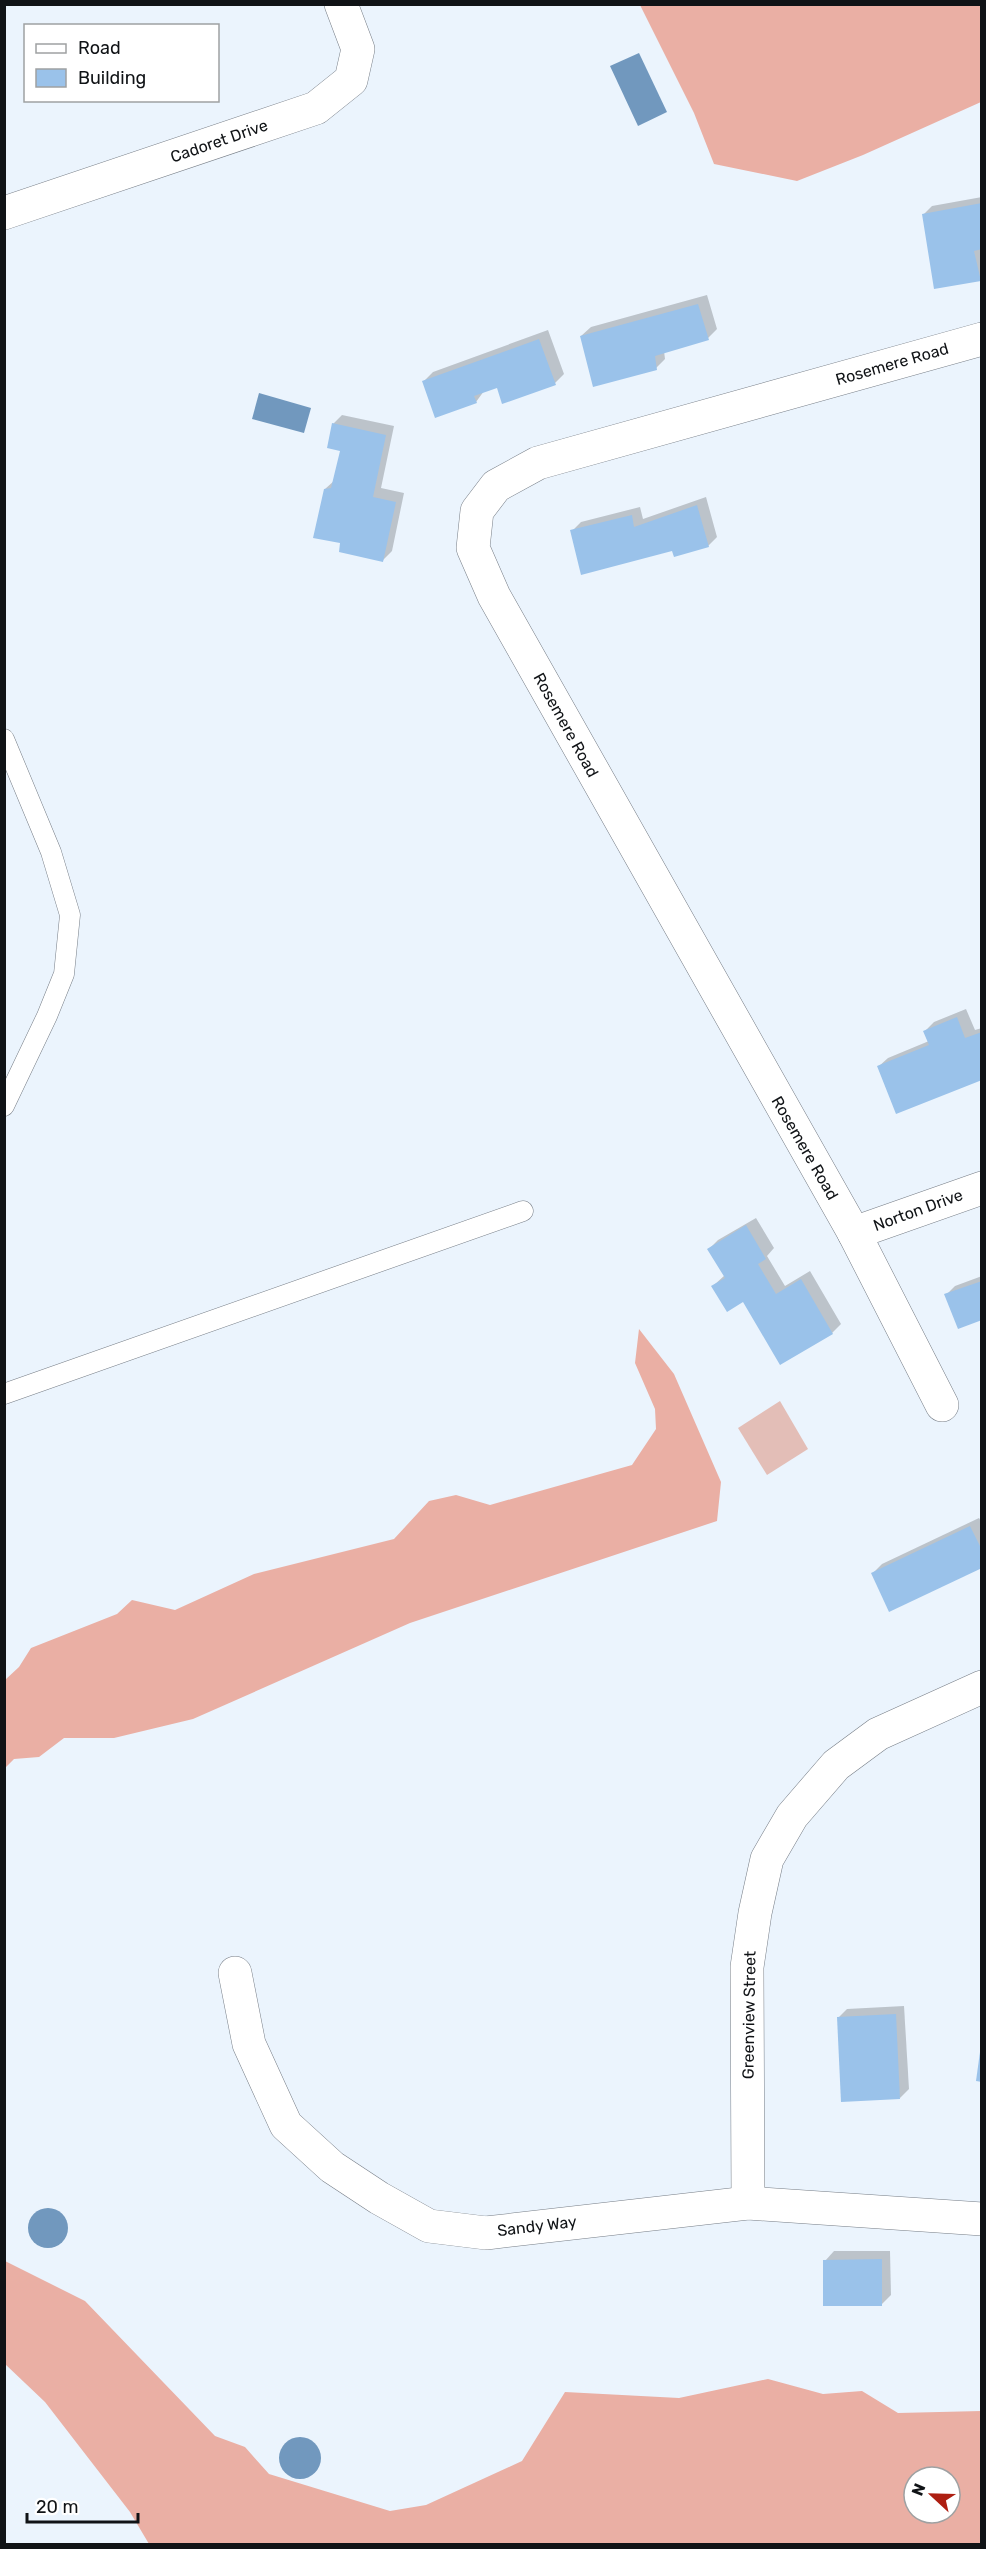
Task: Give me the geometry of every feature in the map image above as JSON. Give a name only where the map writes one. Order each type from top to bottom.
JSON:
[{"type":"street","name":"Cadoret Drive","points":[[4,213],[316,108],[351,80],[358,49],[341,4]]},
{"type":"street","name":"Rosemere Road","points":[[942,1405],[854,1233],[494,596],[473,548],[477,511],[496,486],[538,463],[981,339]]},
{"type":"street","name":"Norton Drive","points":[[854,1233],[981,1188]]},
{"type":"street","name":"Greenview Street","points":[[748,2203],[747,1967],[755,1912],[767,1859],[792,1816],[836,1765],[878,1734],[981,1687]]},
{"type":"street","name":"Sandy Way","points":[[234,1973],[249,2044],[286,2125],[332,2167],[378,2198],[429,2226],[486,2233],[748,2203],[981,2219]]},
{"type":"lane","points":[[4,739],[51,852],[70,915],[64,974],[47,1016],[4,1106]]},
{"type":"lane","points":[[4,1394],[523,1211]]},
{"type":"shaded area","points":[[640,5],[981,5],[981,102],[863,155],[797,181],[714,164],[694,113]]},
{"type":"shaded area","points":[[639,1329],[674,1374],[721,1482],[717,1521],[410,1623],[193,1719],[114,1738],[64,1738],[39,1757],[14,1759],[5,1768],[5,1680],[19,1667],[31,1648],[117,1614],[132,1600],[175,1610],[254,1574],[394,1539],[429,1501],[456,1495],[490,1505],[632,1465],[656,1429],[655,1409],[635,1363]]},
{"type":"shaded area","points":[[780,1401],[808,1449],[767,1475],[738,1428]]},
{"type":"shaded area","points":[[5,2261],[85,2301],[215,2436],[245,2447],[269,2474],[390,2511],[426,2505],[522,2461],[565,2392],[679,2398],[768,2379],[823,2394],[862,2391],[898,2413],[981,2411],[981,2544],[149,2544],[130,2512],[45,2402],[5,2364]]},
{"type":"water","points":[[639,53],[667,112],[638,126],[610,66]]},
{"type":"water","points":[[259,393],[311,408],[304,433],[252,419]]},
{"type":"water","points":[[48,2208],[56,2209],[62,2214],[67,2220],[67,2236],[62,2242],[56,2247],[48,2248],[40,2247],[34,2242],[29,2236],[28,2228],[29,2220],[34,2214],[40,2209]]},
{"type":"water","points":[[300,2437],[314,2444],[321,2458],[314,2472],[300,2479],[286,2472],[279,2458],[286,2444]]},
{"type":"building","points":[[982,203],[982,249],[974,251],[981,281],[934,289],[922,214]]},
{"type":"building","points":[[698,304],[709,340],[655,356],[657,370],[593,387],[580,336]]},
{"type":"building","points":[[539,339],[556,385],[502,404],[497,388],[474,396],[477,403],[435,418],[422,381]]},
{"type":"building","points":[[332,423],[386,435],[373,497],[396,502],[383,562],[339,552],[340,543],[313,538],[324,489],[331,488],[340,451],[327,448]]},
{"type":"building","points":[[697,505],[709,547],[674,557],[672,551],[581,575],[570,530],[632,515],[634,527]]},
{"type":"building","points":[[957,1017],[965,1038],[982,1032],[982,1080],[896,1114],[877,1066],[929,1045],[923,1031]]},
{"type":"building","points":[[746,1225],[766,1259],[758,1264],[776,1294],[801,1279],[833,1334],[780,1365],[743,1302],[727,1312],[711,1286],[725,1278],[707,1249]]},
{"type":"building","points":[[982,1281],[982,1320],[958,1329],[944,1294]]},
{"type":"building","points":[[970,1526],[982,1550],[982,1568],[889,1612],[871,1573]]},
{"type":"building","points":[[896,2014],[900,2099],[841,2102],[837,2017]]},
{"type":"building","points":[[980,2052],[982,2052],[982,2082],[976,2081]]},
{"type":"building","points":[[882,2259],[882,2306],[823,2306],[823,2260]]}]
